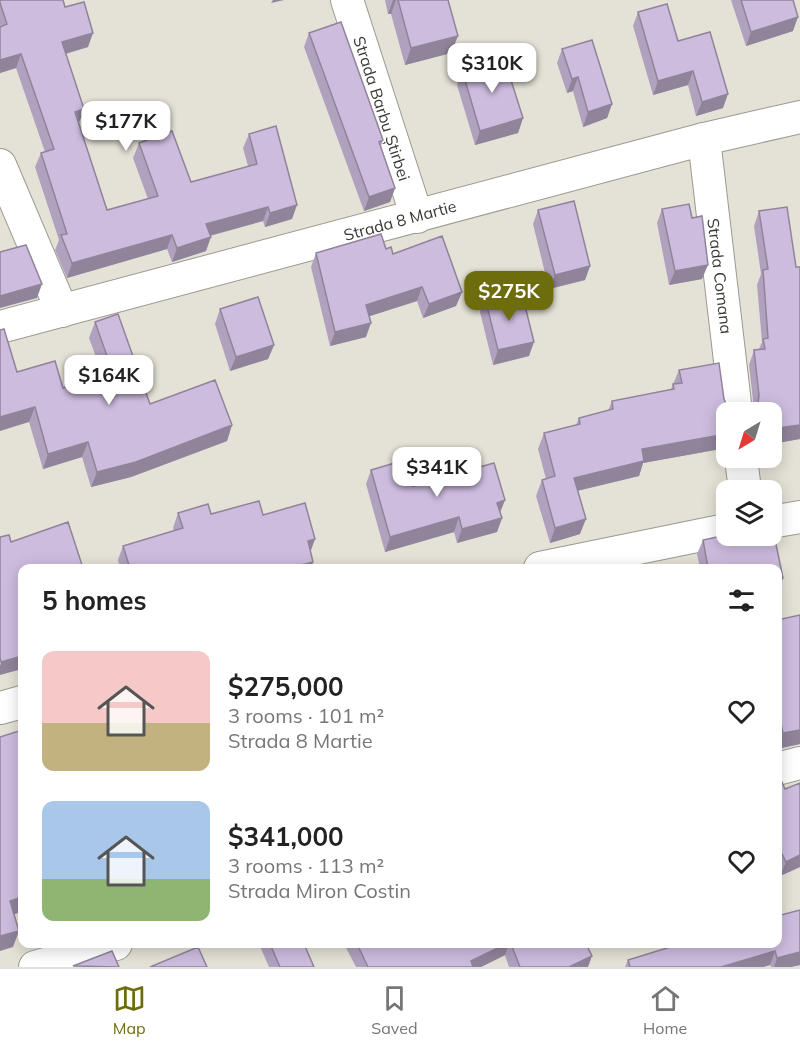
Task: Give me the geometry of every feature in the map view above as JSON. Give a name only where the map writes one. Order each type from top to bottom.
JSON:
[{"type":"street","name":"Strada Barbu Știrbei","points":[[347,0],[417,217]]},
{"type":"street","name":"Strada 8 Martie","points":[[0,327],[704,139],[800,117]]},
{"type":"street","name":"Strada Comana","points":[[704,139],[735,402]]},
{"type":"street","points":[[0,165],[62,311]]},
{"type":"street","points":[[782,520],[800,517]]},
{"type":"street","points":[[560,564],[716,532]]},
{"type":"street","points":[[0,708],[18,703]]},
{"type":"street","points":[[782,768],[800,763]]},
{"type":"street","points":[[35,967],[102,948]]},
{"type":"building","points":[[0,0],[63,0],[65,7],[84,2],[93,33],[62,42],[84,109],[75,112],[107,210],[158,196],[139,143],[172,131],[191,182],[257,164],[249,134],[276,126],[297,205],[270,213],[268,207],[206,224],[211,237],[177,248],[172,235],[72,263],[61,235],[67,234],[41,153],[54,149],[21,54],[0,60],[0,27],[7,24]]},
{"type":"building","points":[[398,0],[448,0],[458,36],[411,48]]},
{"type":"building","points":[[741,0],[793,0],[798,17],[751,32]]},
{"type":"building","points":[[667,4],[678,41],[710,32],[728,94],[702,102],[693,71],[658,81],[638,12]]},
{"type":"building","points":[[341,22],[383,140],[379,142],[395,188],[369,197],[309,33]]},
{"type":"building","points":[[592,40],[612,104],[588,112],[578,77],[572,79],[562,49]]},
{"type":"building","points":[[504,58],[523,118],[480,131],[462,70]]},
{"type":"building","points":[[574,201],[590,266],[555,275],[538,210]]},
{"type":"building","points":[[689,204],[692,218],[702,216],[708,265],[675,271],[662,209]]},
{"type":"building","points":[[787,207],[796,267],[800,267],[800,425],[782,427],[782,402],[758,402],[754,350],[765,349],[763,339],[768,338],[763,270],[768,269],[759,211]]},
{"type":"building","points":[[381,234],[386,249],[391,247],[393,254],[442,236],[462,292],[429,304],[422,287],[366,305],[371,323],[335,332],[316,253]]},
{"type":"building","points":[[26,245],[42,284],[0,296],[0,252]]},
{"type":"building","points":[[512,291],[516,308],[525,306],[534,342],[498,350],[485,298]]},
{"type":"building","points":[[258,297],[274,345],[236,357],[220,309]]},
{"type":"building","points":[[118,314],[150,404],[215,380],[232,425],[136,462],[97,472],[88,442],[48,454],[35,407],[0,417],[0,330],[4,329],[17,372],[55,361],[63,388],[113,373],[95,322]]},
{"type":"building","points":[[719,363],[725,402],[716,402],[716,436],[642,449],[644,461],[574,478],[586,519],[555,528],[542,480],[555,476],[544,433],[580,424],[579,418],[613,409],[612,401],[674,389],[673,384],[682,383],[679,370]]},
{"type":"building","points":[[405,460],[413,486],[494,463],[505,500],[497,503],[502,518],[462,529],[459,517],[390,537],[371,470]]},
{"type":"building","points":[[259,501],[263,515],[305,503],[315,539],[308,541],[313,562],[305,564],[129,564],[123,546],[183,528],[178,513],[208,504],[211,514]]},
{"type":"building","points":[[68,522],[82,564],[18,564],[18,657],[1,662],[0,537],[9,535],[11,542]]},
{"type":"building","points":[[716,537],[716,546],[776,546],[780,564],[707,564],[703,540]]},
{"type":"building","points":[[800,615],[800,730],[783,733],[782,728],[782,619]]},
{"type":"building","points":[[18,731],[18,898],[10,901],[18,931],[0,936],[0,737]]},
{"type":"building","points":[[782,782],[785,789],[800,783],[800,855],[786,862],[782,854]]},
{"type":"building","points":[[800,910],[800,952],[777,958],[775,951],[721,967],[630,967],[628,960],[667,948],[782,948],[782,915]]},
{"type":"building","points":[[198,948],[207,967],[150,967]]},
{"type":"building","points":[[272,948],[306,948],[314,967],[280,967]]},
{"type":"building","points":[[359,948],[498,948],[471,961],[473,967],[368,967]]},
{"type":"building","points":[[513,948],[588,948],[592,956],[569,967],[520,967]]},
{"type":"building","points":[[112,951],[119,967],[73,966]]}]
